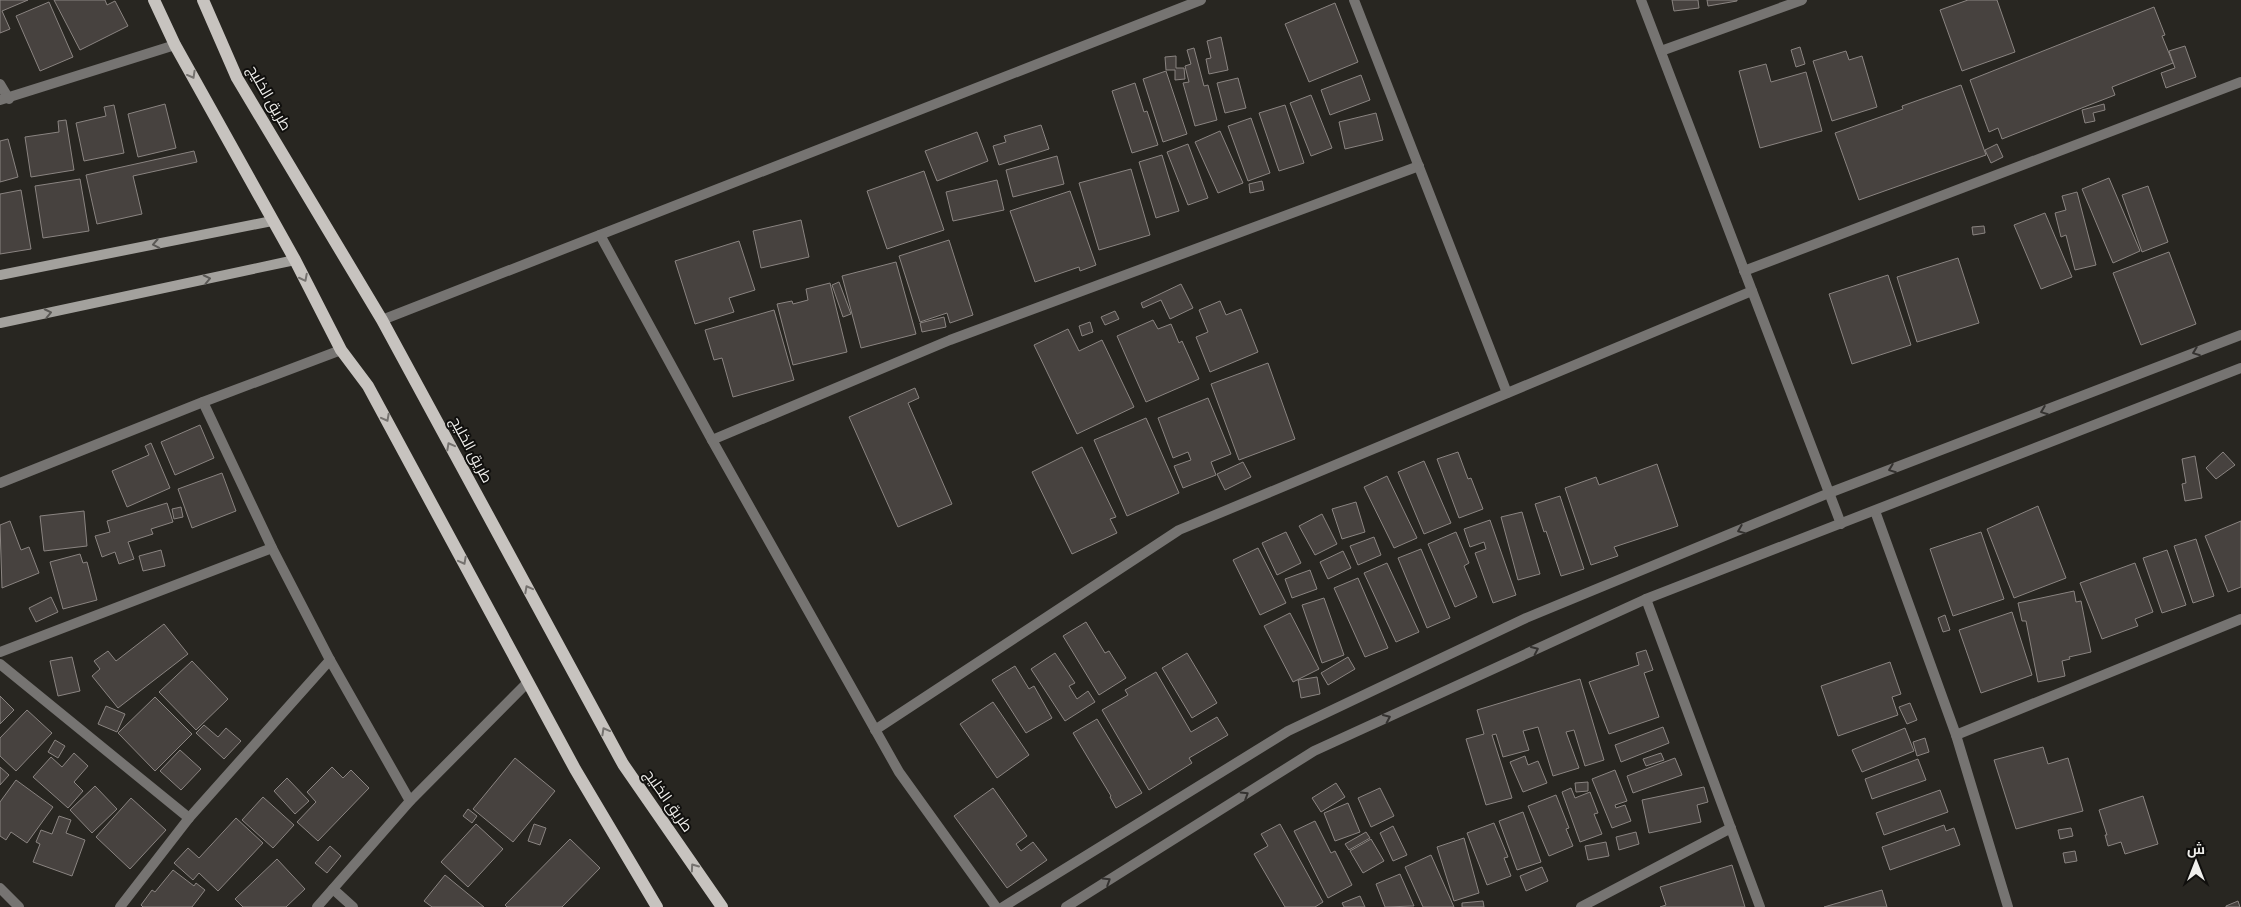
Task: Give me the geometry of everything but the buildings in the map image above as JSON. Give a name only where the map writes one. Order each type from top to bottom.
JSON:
[{"type":"main road","points":[[154,0],[175,45],[295,260],[342,350],[368,386],[575,769],[657,907]]},
{"type":"main road","name":"طريق الخليج","points":[[203,0],[237,78],[382,320],[623,764],[722,907]]},
{"type":"main road","points":[[0,275],[272,221]]},
{"type":"main road","points":[[0,323],[295,260]]},
{"type":"street","points":[[382,320],[1201,0]]},
{"type":"street","points":[[1354,0],[1507,393]]},
{"type":"street","points":[[1641,0],[1841,524]]},
{"type":"street","points":[[1660,51],[1802,0]]},
{"type":"street","points":[[0,84],[4,100],[175,45]]},
{"type":"street","points":[[1744,271],[2241,82]]},
{"type":"street","points":[[712,440],[950,340],[1419,166]]},
{"type":"street","points":[[600,235],[712,440],[899,772],[996,907]]},
{"type":"street","points":[[875,730],[1180,530],[1752,291]]},
{"type":"street","points":[[1003,907],[1288,731],[1526,618],[1830,494],[2241,335]]},
{"type":"street","points":[[0,483],[203,402],[342,350]]},
{"type":"street","points":[[1066,907],[1314,752],[1646,599],[2241,368]]},
{"type":"street","points":[[203,402],[272,548],[330,660],[410,801]]},
{"type":"street","points":[[1875,511],[1956,735],[2008,907]]},
{"type":"street","points":[[0,652],[272,548]]},
{"type":"street","points":[[1646,599],[1760,907]]},
{"type":"street","points":[[1956,735],[2241,619]]},
{"type":"street","points":[[120,907],[189,818],[330,660]]},
{"type":"street","points":[[0,664],[189,818]]},
{"type":"street","points":[[316,907],[410,801],[528,682]]},
{"type":"street","points":[[1581,907],[1731,828]]},
{"type":"street","points":[[0,888],[19,907]]},
{"type":"street","points":[[333,889],[353,907]]}]
